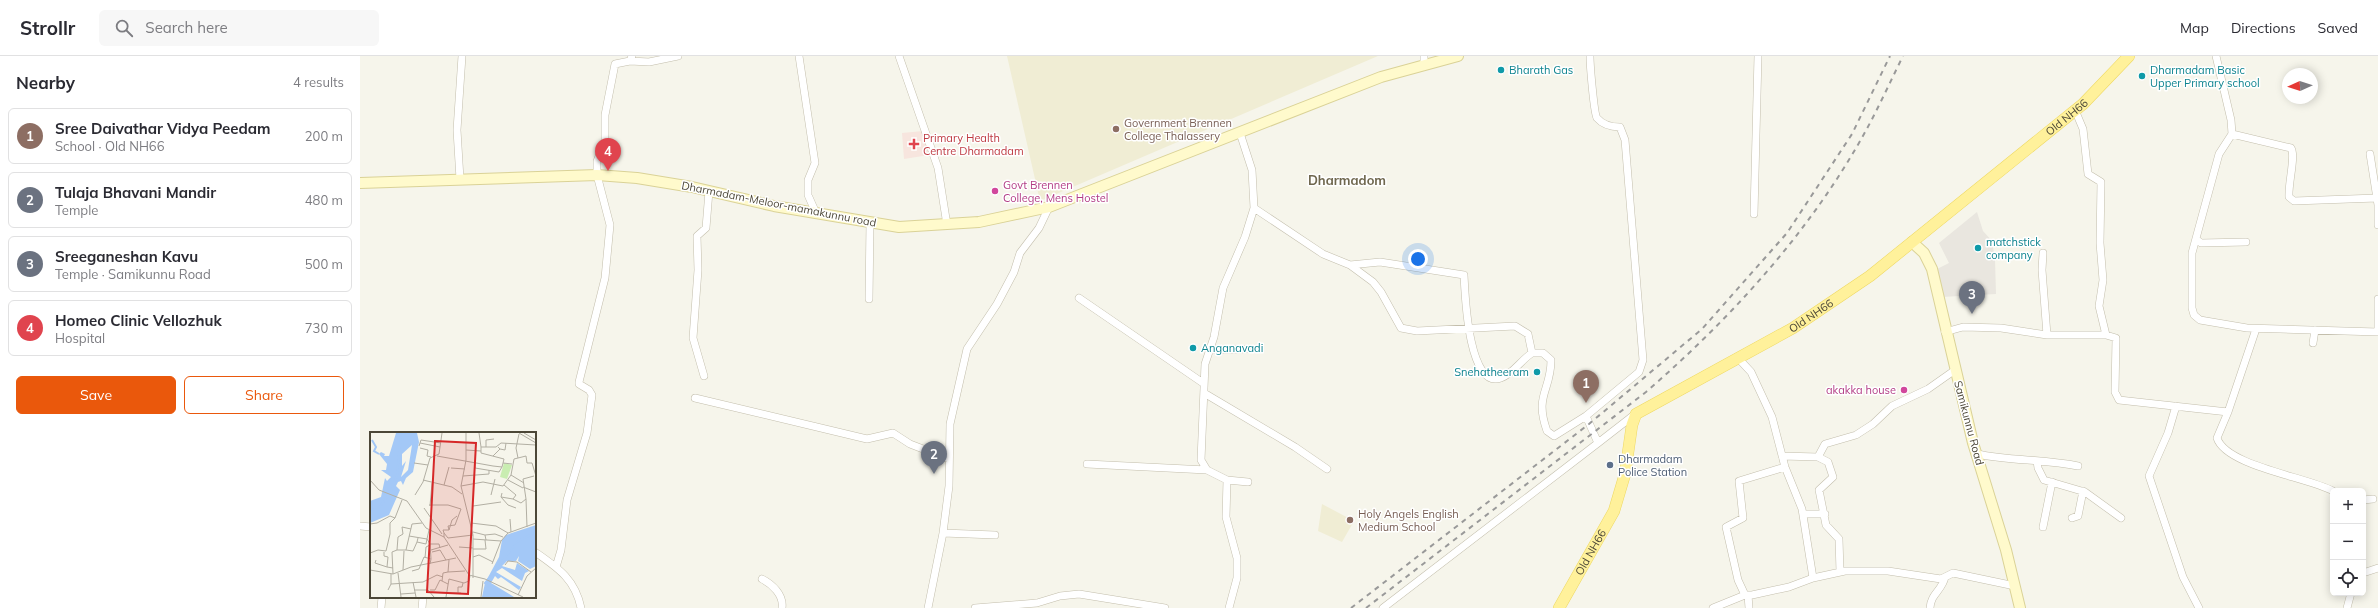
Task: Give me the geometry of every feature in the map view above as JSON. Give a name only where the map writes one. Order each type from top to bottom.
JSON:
[{"type":"main road","name":"Dharmadam-Meloor-mamakunnu road","points":[[360,183],[597,175],[637,178],[870,223],[899,227],[947,225],[1010,217],[1050,207],[1424,60],[1458,56]]},
{"type":"main road","name":"Old NH66","points":[[1559,608],[1614,511],[1625,474],[1632,426],[1636,414],[1800,323],[1870,276],[2075,110],[2129,56]]},
{"type":"main road","name":"Samikunnu Road","points":[[1912,242],[1924,253],[1932,269],[1945,332],[1976,454],[2015,586],[2020,608]]},
{"type":"street","points":[[460,179],[457,130],[462,56]]},
{"type":"street","points":[[556,567],[561,550],[567,500],[587,433],[592,395],[589,390],[580,384],[580,382],[605,278],[610,225],[597,175],[597,161],[605,142],[605,115],[615,64],[631,58],[649,62],[678,56]]},
{"type":"street","points":[[799,56],[815,163],[808,180],[808,195],[816,213]]},
{"type":"street","points":[[899,56],[938,168],[947,225]]},
{"type":"street","points":[[1350,265],[1380,262],[1422,267],[1464,275],[1467,329],[1475,357],[1486,377],[1492,379],[1501,378],[1532,353],[1543,353],[1552,360],[1542,398],[1541,410],[1550,434],[1554,436],[1560,434],[1586,416],[1639,372],[1643,360],[1625,140],[1620,127],[1610,127],[1595,113],[1590,56]]},
{"type":"street","points":[[1754,214],[1758,56]]},
{"type":"street","points":[[2216,56],[2232,120],[2232,134],[2219,154],[2192,253],[2192,308],[2194,315],[2200,320],[2256,329],[2378,332],[2378,299]]},
{"type":"street","points":[[2075,110],[2083,128],[2088,174],[2091,178],[2099,179],[2101,182],[2100,243],[2103,280],[2099,306],[2106,335]]},
{"type":"street","points":[[1240,133],[1252,170],[1254,208],[1246,237],[1223,288],[1203,383],[1204,393],[1200,454],[1203,466],[1207,470],[1227,480],[1248,482]]},
{"type":"street","points":[[2232,134],[2291,148],[2294,157],[2288,186],[2289,197],[2294,200],[2377,195]]},
{"type":"street","points":[[2370,154],[2377,195],[2378,225]]},
{"type":"street","points":[[704,376],[692,338],[698,270],[697,236],[706,228],[709,191]]},
{"type":"street","points":[[928,608],[943,532],[949,459],[950,424],[967,349],[997,304],[1014,272],[1020,253],[1039,228],[1050,207]]},
{"type":"street","points":[[1254,208],[1323,254],[1350,265],[1373,282],[1381,292],[1401,328],[1416,331],[1516,326],[1520,327],[1528,334],[1532,353]]},
{"type":"street","points":[[868,299],[870,223]]},
{"type":"street","points":[[2196,239],[2201,243],[2246,242]]},
{"type":"street","points":[[2043,253],[2042,270],[2047,335]]},
{"type":"street","points":[[1079,298],[1203,383]]},
{"type":"street","points":[[1945,332],[1963,327],[2001,328],[2047,335],[2106,335],[2116,338],[2115,392],[2119,400],[2228,412]]},
{"type":"street","points":[[2256,329],[2228,412],[2217,438],[2218,442],[2234,455],[2264,468],[2330,490]]},
{"type":"street","points":[[2313,343],[2315,330]]},
{"type":"street","points":[[1210,350],[1247,349]]},
{"type":"street","points":[[1738,358],[1751,372],[1761,389],[1772,417],[1785,467],[1803,514],[1813,578]]},
{"type":"street","points":[[1818,457],[1825,444],[1856,435],[1874,424],[1892,406],[1928,389],[1955,370]]},
{"type":"street","points":[[1204,393],[1295,447],[1327,469]]},
{"type":"street","points":[[695,398],[867,439],[893,433],[910,444],[949,459]]},
{"type":"street","points":[[2176,406],[2168,433],[2149,476],[2183,578],[2199,608]]},
{"type":"street","points":[[1383,608],[1636,414]]},
{"type":"street","points":[[1586,416],[1598,443]]},
{"type":"street","points":[[1976,454],[2002,459],[2058,462],[2078,466]]},
{"type":"street","points":[[1782,456],[1818,457],[1828,462],[1833,477],[1819,490],[1826,525],[1839,539],[1840,572]]},
{"type":"street","points":[[2038,461],[2041,476],[2044,480],[2083,491],[2096,498],[2121,518]]},
{"type":"street","points":[[1087,464],[1207,470]]},
{"type":"street","points":[[1749,608],[1747,595],[1738,580],[1726,527],[1743,518],[1739,481],[1785,467]]},
{"type":"street","points":[[1227,480],[1226,517],[1237,558],[1237,578],[1229,608]]},
{"type":"street","points":[[2043,527],[2052,482]]},
{"type":"street","points":[[2072,518],[2078,516],[2083,491]]},
{"type":"street","points":[[2366,500],[2374,499]]},
{"type":"street","points":[[1803,514],[1825,514]]},
{"type":"street","points":[[360,526],[370,527]]},
{"type":"street","points":[[943,532],[995,535]]},
{"type":"street","points":[[536,553],[556,567],[576,588],[581,608]]},
{"type":"street","points":[[2366,572],[2378,568]]},
{"type":"street","points":[[1713,608],[1747,595],[1789,587],[1813,578],[1840,572],[1888,571],[1941,578],[1953,573],[2015,586]]},
{"type":"street","points":[[1930,608],[1931,599],[1943,587],[1945,577]]},
{"type":"street","points":[[762,578],[773,584],[783,603],[782,608]]},
{"type":"street","points":[[975,608],[1037,603],[1060,596],[1079,594],[1165,608]]},
{"type":"street","points":[[2347,608],[2350,596]]},
{"type":"street","points":[[381,608],[382,598]]},
{"type":"street","points":[[422,608],[423,598]]},
{"type":"shaded area","name":"Government Brennen College Thalassery","points":[[1007,56],[1378,56],[1040,201]]},
{"type":"shaded area","name":"Primary Health Centre Dharmadam","points":[[923,131],[929,155],[904,159],[902,133]]},
{"type":"shaded area","points":[[1977,212],[1983,231],[1992,241],[1995,259],[1996,294],[1942,297],[1941,283],[1937,269],[1949,263],[1939,243]]},
{"type":"shaded area","points":[[1322,504],[1354,521],[1342,542],[1318,531]]},
{"type":"railway","points":[[1351,608],[1589,424],[1702,329],[1787,233],[1852,134],[1890,56]]},
{"type":"railway","points":[[1366,608],[1646,392],[1678,364],[1738,304],[1793,240],[1819,206],[1864,134],[1903,56]]},
{"type":"place","name":"Bharath Gas","points":[[1501,70]]},
{"type":"place","name":"Dharmadam Basic Upper Primary school","points":[[2142,76]]},
{"type":"place","name":"Government Brennen College Thalassery","points":[[1116,129]]},
{"type":"place","name":"Primary Health Centre Dharmadam","points":[[914,144]]},
{"type":"place","name":"Homeo Clinic Vellozhuk","points":[[608,171]]},
{"type":"place","name":"Govt Brennen College, Mens Hostel","points":[[995,191]]},
{"type":"place","name":"matchstick company","points":[[1978,248]]},
{"type":"place","name":"Sreeganeshan Kavu","points":[[1972,314]]},
{"type":"place","name":"Anganavadi","points":[[1193,348]]},
{"type":"place","name":"Snehatheeram","points":[[1537,372]]},
{"type":"place","name":"akakka house","points":[[1904,390]]},
{"type":"place","name":"Sree Daivathar Vidya Peedam","points":[[1586,403]]},
{"type":"place","name":"Dharmadam Police Station","points":[[1610,465]]},
{"type":"place","name":"Tulaja Bhavani Mandir","points":[[934,474]]},
{"type":"place","name":"Holy Angels English Medium School","points":[[1350,520]]},
{"type":"district","name":"Dharmadom","points":[[1347,180]]}]
